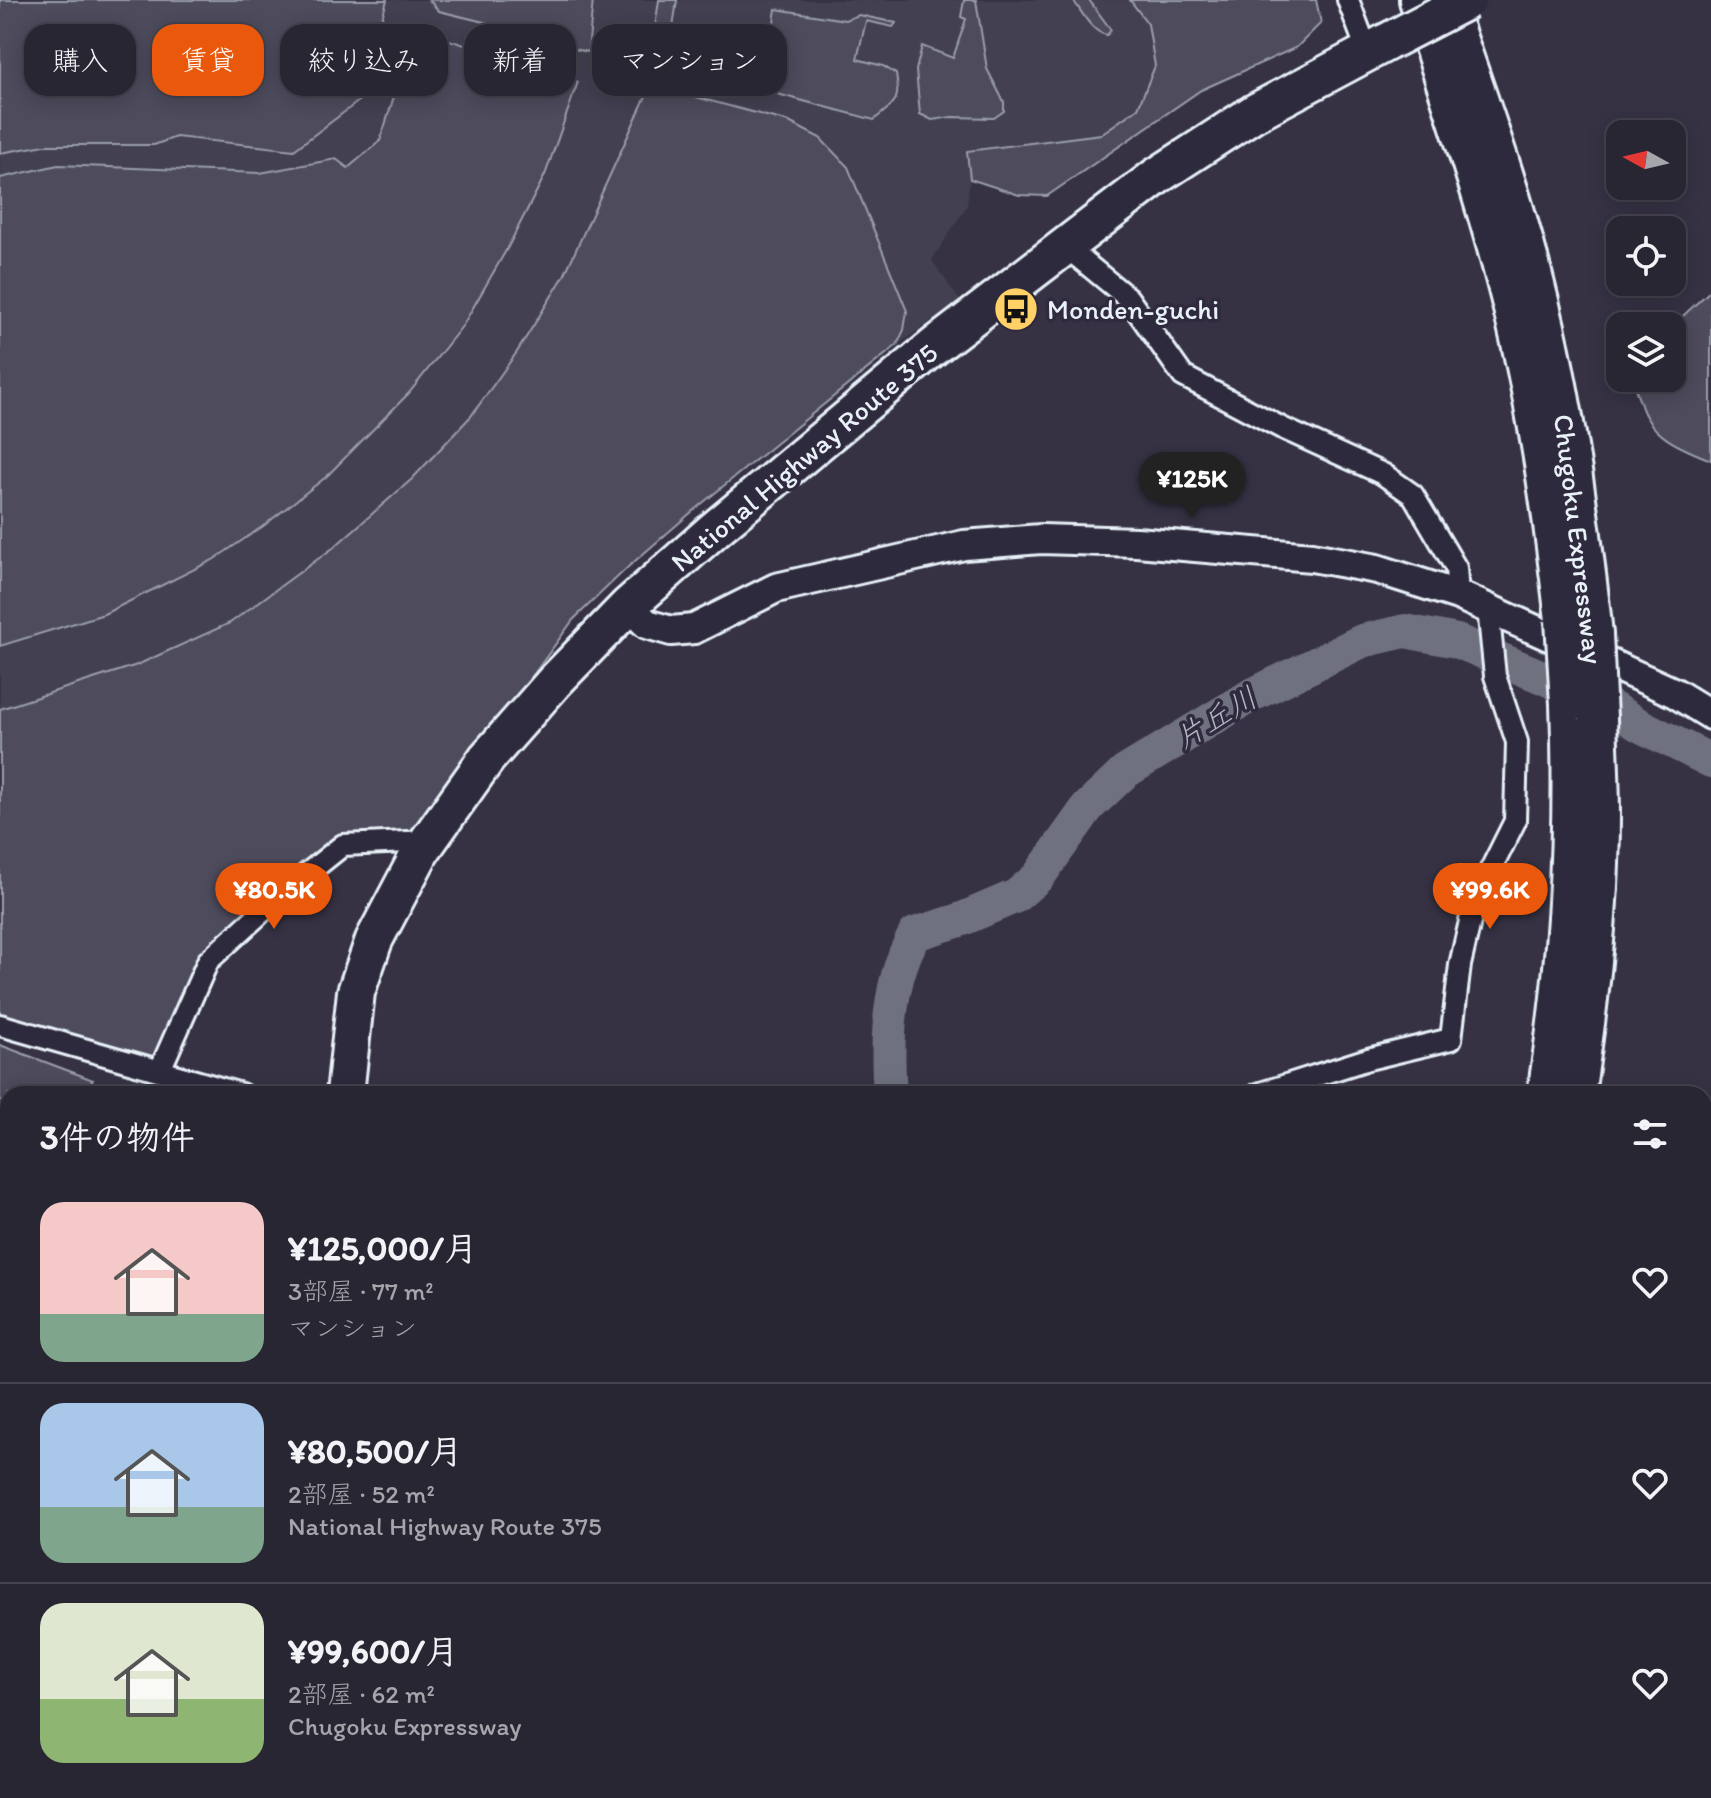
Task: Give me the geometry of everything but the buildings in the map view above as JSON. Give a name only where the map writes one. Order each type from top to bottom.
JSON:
[{"type":"highway","name":"Chugoku Expressway","points":[[1418,0],[1484,204],[1507,286],[1579,627]]},
{"type":"highway","name":"Chugoku Expressway","points":[[1445,0],[1536,283],[1569,438],[1583,711],[1601,818],[1595,934],[1577,1086]]},
{"type":"highway","name":"National Highway Route 375","points":[[346,1086],[356,992],[374,940],[429,841],[487,758],[555,681],[628,606],[715,529],[936,345],[1157,176],[1254,113],[1468,0]]},
{"type":"highway","name":"Chugoku Expressway","points":[[1547,1086],[1566,926],[1572,794],[1583,711]]},
{"type":"highway","points":[[1535,1086],[1543,1041],[1572,794]]},
{"type":"highway","points":[[1591,1086],[1602,911],[1601,818]]},
{"type":"street","points":[[1348,0],[1377,47]]},
{"type":"street","points":[[1066,247],[1128,298],[1183,376],[1282,428],[1383,474],[1413,495],[1456,568],[1458,595]]},
{"type":"street","points":[[628,606],[647,624],[671,631],[694,629],[776,588],[964,545],[1041,539],[1153,543],[1312,557],[1377,569],[1458,595],[1675,693],[1711,715]]},
{"type":"street","points":[[1283,1086],[1368,1059],[1451,1039],[1460,965],[1471,917],[1515,821],[1517,742],[1495,676],[1488,608]]},
{"type":"street","points":[[160,1070],[208,961],[278,897],[343,845],[429,841]]},
{"type":"street","points":[[0,1025],[214,1086]]},
{"type":"shaded area","points":[[0,0],[1130,0],[1148,24],[1155,66],[1138,108],[1101,134],[967,151],[970,179],[967,206],[932,260],[960,301],[897,345],[694,510],[573,620],[416,837],[347,837],[220,940],[154,1056],[0,1015]]},
{"type":"shaded area","points":[[0,0],[387,0],[380,24],[280,24],[280,96],[360,96],[359,101],[294,150],[176,137],[154,145],[45,145],[0,153]]},
{"type":"shaded area","points":[[429,0],[593,0],[588,52],[576,49],[576,24],[490,24],[439,11]]},
{"type":"shaded area","points":[[659,0],[677,0],[674,24],[655,24]]},
{"type":"shaded area","points":[[964,0],[976,0],[987,69],[1004,102],[1004,111],[994,118],[932,120],[920,114],[916,70],[922,46],[953,58],[966,19],[961,17]]},
{"type":"shaded area","points":[[1073,0],[1089,0],[1111,30],[1107,35],[1092,26]]},
{"type":"shaded area","points":[[1130,0],[1316,0],[1321,23],[1297,47],[1201,90],[1047,196],[1019,195],[970,179],[967,151],[1101,134],[1138,108],[1155,66],[1148,24]]},
{"type":"shaded area","points":[[776,9],[845,20],[859,15],[896,23],[893,27],[866,21],[857,59],[883,66],[896,74],[897,97],[894,102],[874,120],[785,96],[787,24],[774,24]]},
{"type":"shaded area","points":[[448,40],[464,45],[464,96],[573,96],[545,175],[463,325],[409,393],[326,477],[262,527],[213,560],[104,614],[0,646],[0,178],[58,165],[260,173],[336,159],[348,168],[380,141],[394,96],[448,96]]},
{"type":"shaded area","points":[[646,96],[692,96],[789,122],[820,138],[848,167],[907,311],[904,330],[897,345],[694,510],[573,620],[416,837],[347,837],[291,875],[185,1003],[154,1056],[0,1015],[0,709],[137,665],[230,623],[333,548],[412,479],[471,416],[517,352],[564,276]]},
{"type":"shaded area","points":[[1711,290],[1711,460],[1678,445],[1659,432],[1644,414],[1637,392],[1686,392],[1686,313]]},
{"type":"shaded area","points":[[0,1045],[93,1080],[88,1086],[0,1086]]},
{"type":"waterway","name":"片丘川","points":[[890,1086],[888,1054],[894,991],[915,934],[960,920],[1016,896],[1038,877],[1088,807],[1125,772],[1250,696],[1362,641],[1405,631],[1457,641],[1606,704],[1639,725],[1711,761]]},
{"type":"place","name":"Monden-guchi","points":[[1016,309]]}]
